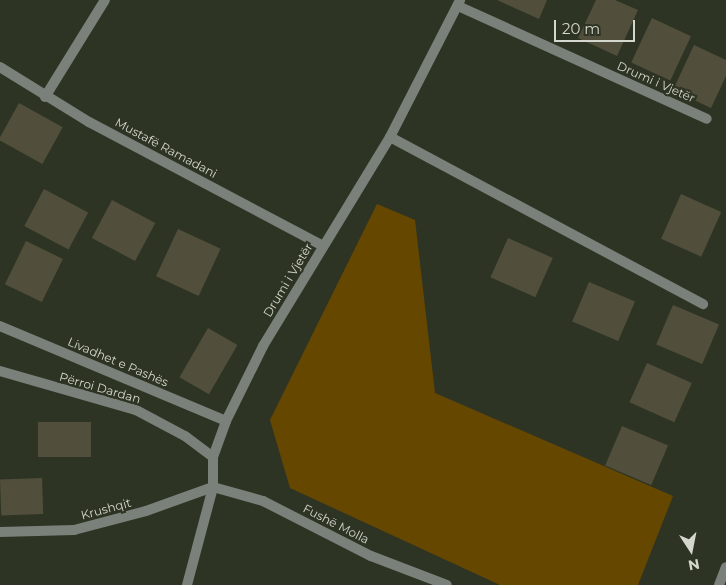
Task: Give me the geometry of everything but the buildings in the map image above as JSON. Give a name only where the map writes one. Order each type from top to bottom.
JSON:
[{"type":"street","points":[[45,97],[105,0]]},
{"type":"street","name":"Drumi i Vjetër","points":[[187,585],[213,487],[213,458],[226,421],[263,346],[390,137],[459,3],[706,118]]},
{"type":"street","name":"Mustafë Ramadani","points":[[0,67],[45,97],[324,246]]},
{"type":"street","points":[[390,137],[703,304]]},
{"type":"street","name":"Livadhet e Pashës","points":[[0,326],[226,421]]},
{"type":"street","name":"Përroi Dardan","points":[[0,371],[136,410],[185,436],[213,458]]},
{"type":"street","name":"Krushqit","points":[[0,532],[74,530],[146,511],[213,487]]},
{"type":"street","name":"Fushë Molla","points":[[213,487],[263,501],[371,556],[447,585]]},
{"type":"street","points":[[719,585],[726,567]]},
{"type":"shaded area","points":[[377,204],[415,220],[435,393],[673,496],[638,585],[500,585],[290,488],[270,420]]}]
